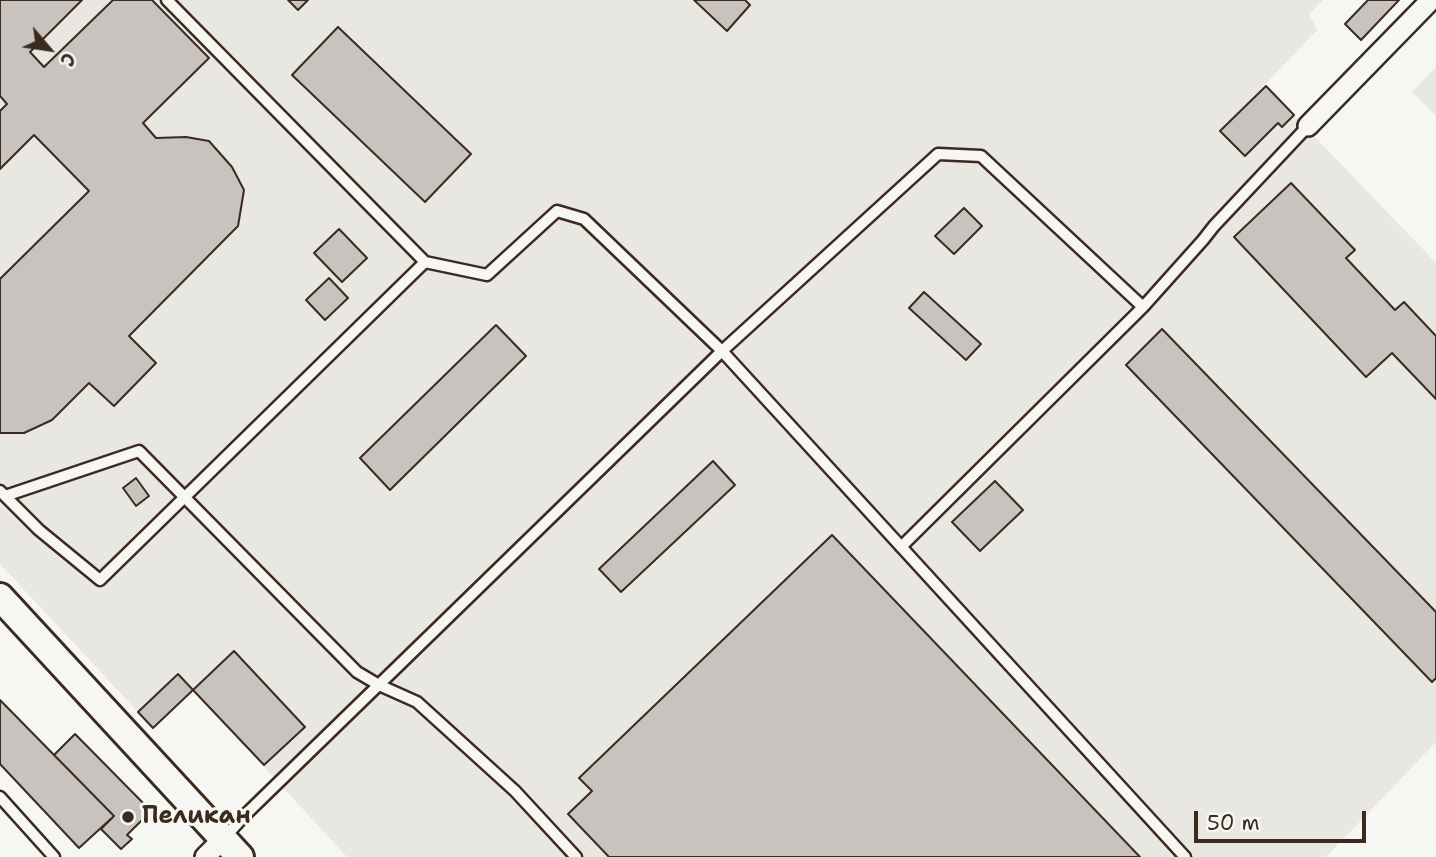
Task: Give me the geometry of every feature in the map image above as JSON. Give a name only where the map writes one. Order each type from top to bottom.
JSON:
[{"type":"street","points":[[1308,126],[1431,0]]},
{"type":"street","points":[[0,597],[222,851]]},
{"type":"lane","points":[[167,0],[425,262],[488,275],[557,211],[584,219],[722,351],[1185,857]]},
{"type":"lane","points":[[901,547],[1143,307],[1308,126]]},
{"type":"lane","points":[[222,851],[246,814],[722,351],[938,154],[981,156],[1143,307]]},
{"type":"lane","points":[[425,262],[185,496],[100,580],[2,494],[139,451],[185,496],[357,672],[417,702],[515,791],[576,857]]},
{"type":"lane","points":[[0,797],[54,857]]},
{"type":"shaded area","points":[[0,0],[1323,0],[1309,14],[1317,30],[1233,118],[1266,86],[1436,263],[1436,742],[1326,857],[347,857],[193,690],[153,728],[0,564]]},
{"type":"shaded area","points":[[1436,67],[1436,116],[1412,92]]},
{"type":"building","points":[[0,0],[82,0],[30,52],[44,67],[113,0],[152,0],[209,58],[143,123],[156,138],[186,137],[209,141],[232,167],[244,190],[238,226],[129,336],[156,363],[114,406],[89,383],[52,420],[24,433],[0,433],[0,279],[89,191],[34,135],[0,169],[0,111],[7,104],[0,96]]},
{"type":"building","points":[[288,0],[308,0],[298,10]]},
{"type":"building","points":[[694,0],[745,0],[750,5],[727,31]]},
{"type":"building","points":[[1368,0],[1399,0],[1361,40],[1345,24]]},
{"type":"building","points":[[338,27],[471,154],[425,202],[292,75]]},
{"type":"building","points":[[1266,86],[1294,115],[1282,127],[1278,123],[1245,156],[1220,131]]},
{"type":"building","points":[[1291,183],[1355,250],[1346,258],[1395,310],[1404,302],[1436,336],[1436,399],[1392,353],[1366,377],[1234,237]]},
{"type":"building","points":[[964,208],[982,226],[954,254],[935,236]]},
{"type":"building","points":[[339,229],[367,258],[342,282],[314,253]]},
{"type":"building","points":[[329,278],[348,298],[325,320],[306,300]]},
{"type":"building","points":[[924,292],[981,344],[966,360],[909,308]]},
{"type":"building","points":[[496,325],[526,356],[390,490],[360,458]]},
{"type":"building","points":[[1162,329],[1436,612],[1436,678],[1432,682],[1126,365]]},
{"type":"building","points":[[713,461],[735,485],[621,592],[599,569]]},
{"type":"building","points":[[136,478],[149,496],[136,506],[123,488]]},
{"type":"building","points":[[995,481],[1023,510],[980,551],[952,522]]},
{"type":"building","points":[[832,535],[1140,857],[609,857],[568,814],[592,791],[579,778]]},
{"type":"building","points":[[234,651],[305,727],[264,765],[193,690]]},
{"type":"building","points":[[178,674],[193,690],[153,728],[138,712]]},
{"type":"building","points":[[0,700],[114,816],[79,848],[0,764]]},
{"type":"building","points":[[75,734],[151,811],[127,835],[132,839],[121,849],[101,829],[114,816],[54,755]]},
{"type":"place","name":"Пеликан","points":[[128,817]]}]
